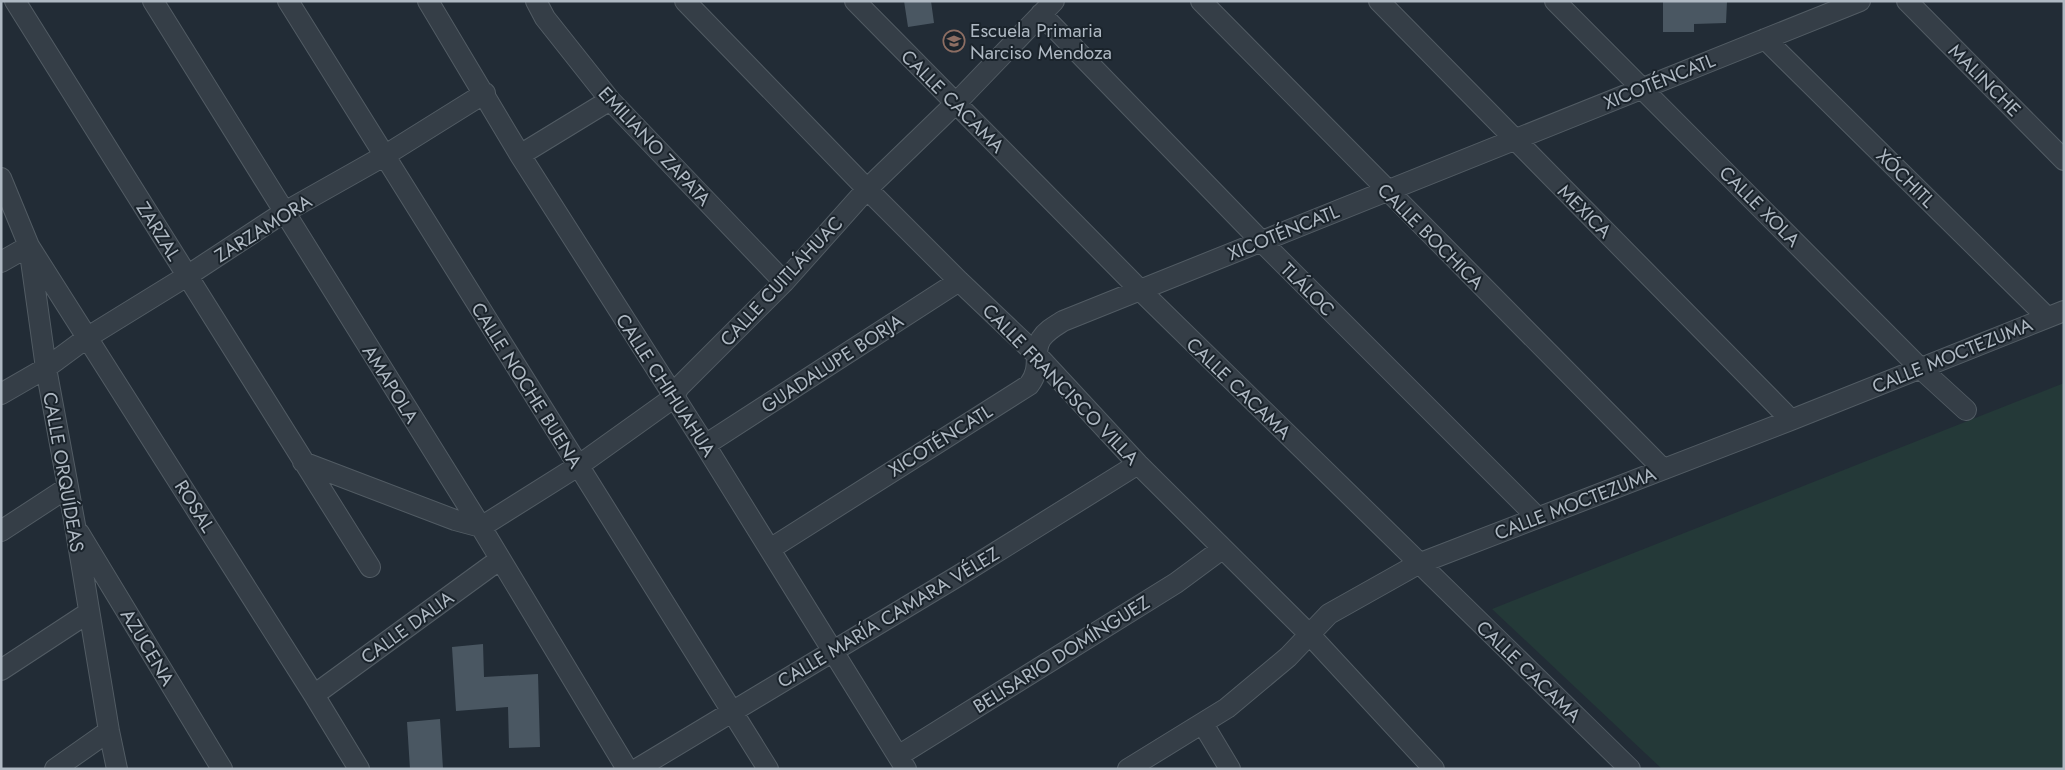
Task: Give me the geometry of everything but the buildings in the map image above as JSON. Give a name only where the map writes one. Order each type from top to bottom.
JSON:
[{"type":"street","name":"ZARZAL","points":[[15,1],[370,567]]},
{"type":"street","name":"AMAPOLA","points":[[153,1],[283,213],[480,527],[627,769]]},
{"type":"street","name":"CALLE NOCHE BUENA","points":[[288,1],[768,769]]},
{"type":"street","name":"CALLE CHIHUAHUA","points":[[428,1],[520,155],[673,398],[705,445],[831,651],[902,762]]},
{"type":"street","name":"EMILIANO ZAPATA","points":[[536,1],[545,18],[610,100],[784,282]]},
{"type":"street","name":"CALLE FRANCISCO VILLA","points":[[685,1],[959,281],[1037,355],[1138,464],[1310,635],[1434,769]]},
{"type":"street","name":"CALLE CACAMA","points":[[855,1],[1140,290],[1418,564],[1630,769]]},
{"type":"street","name":"CALLE BOCHICA","points":[[1201,1],[1663,469]]},
{"type":"street","name":"MEXICA","points":[[1379,1],[1791,420]]},
{"type":"street","name":"CALLE XOLA","points":[[1555,1],[1920,368],[1966,410]]},
{"type":"street","name":"XICOTÉNCATL","points":[[770,549],[962,425],[1029,385],[1036,376],[1040,341],[1048,330],[1062,321],[1860,1]]},
{"type":"street","name":"MALINCHE","points":[[1907,1],[2064,160]]},
{"type":"street","name":"CALLE CUITLÁHUAC","points":[[480,527],[578,466],[673,398],[679,387],[784,282],[867,188],[956,103],[1048,8]]},
{"type":"street","name":"TLÁLOC","points":[[1048,8],[1260,240],[1537,517]]},
{"type":"street","name":"XÓCHITL","points":[[1765,39],[2055,314]]},
{"type":"street","name":"ZARZAMORA","points":[[1,394],[46,368],[88,337],[187,276],[283,213],[384,156],[484,93]]},
{"type":"street","points":[[520,155],[610,100]]},
{"type":"street","name":"CALLE ORQUÍDEAS","points":[[1,178],[29,246],[46,368],[117,769]]},
{"type":"street","points":[[1,262],[29,246]]},
{"type":"street","name":"ROSAL","points":[[29,246],[314,694],[359,769]]},
{"type":"street","name":"GUADALUPE BORJA","points":[[705,445],[959,281]]},
{"type":"street","name":"CALLE MOCTEZUMA","points":[[1128,769],[1227,708],[1264,678],[1335,610],[1418,564],[1791,420],[2055,314]]},
{"type":"street","points":[[303,462],[455,520],[480,527]]},
{"type":"street","name":"CALLE MARÍA CAMARA VÉLEZ","points":[[637,769],[958,576],[1138,464]]},
{"type":"street","points":[[1,531],[67,488]]},
{"type":"street","name":"AZUCENA","points":[[75,525],[222,769]]},
{"type":"street","name":"BELISARIO DOMÍNGUEZ","points":[[902,762],[1176,583],[1222,549]]},
{"type":"street","name":"CALLE DALIA","points":[[314,694],[499,560]]},
{"type":"street","points":[[1,670],[88,613]]},
{"type":"street","points":[[1203,724],[1230,769]]},
{"type":"street","points":[[55,769],[109,731]]},
{"type":"green space","points":[[2064,383],[2064,769],[1662,769],[1492,609]]},
{"type":"place","name":"Escuela Primaria Narciso Mendoza","points":[[954,41]]}]
